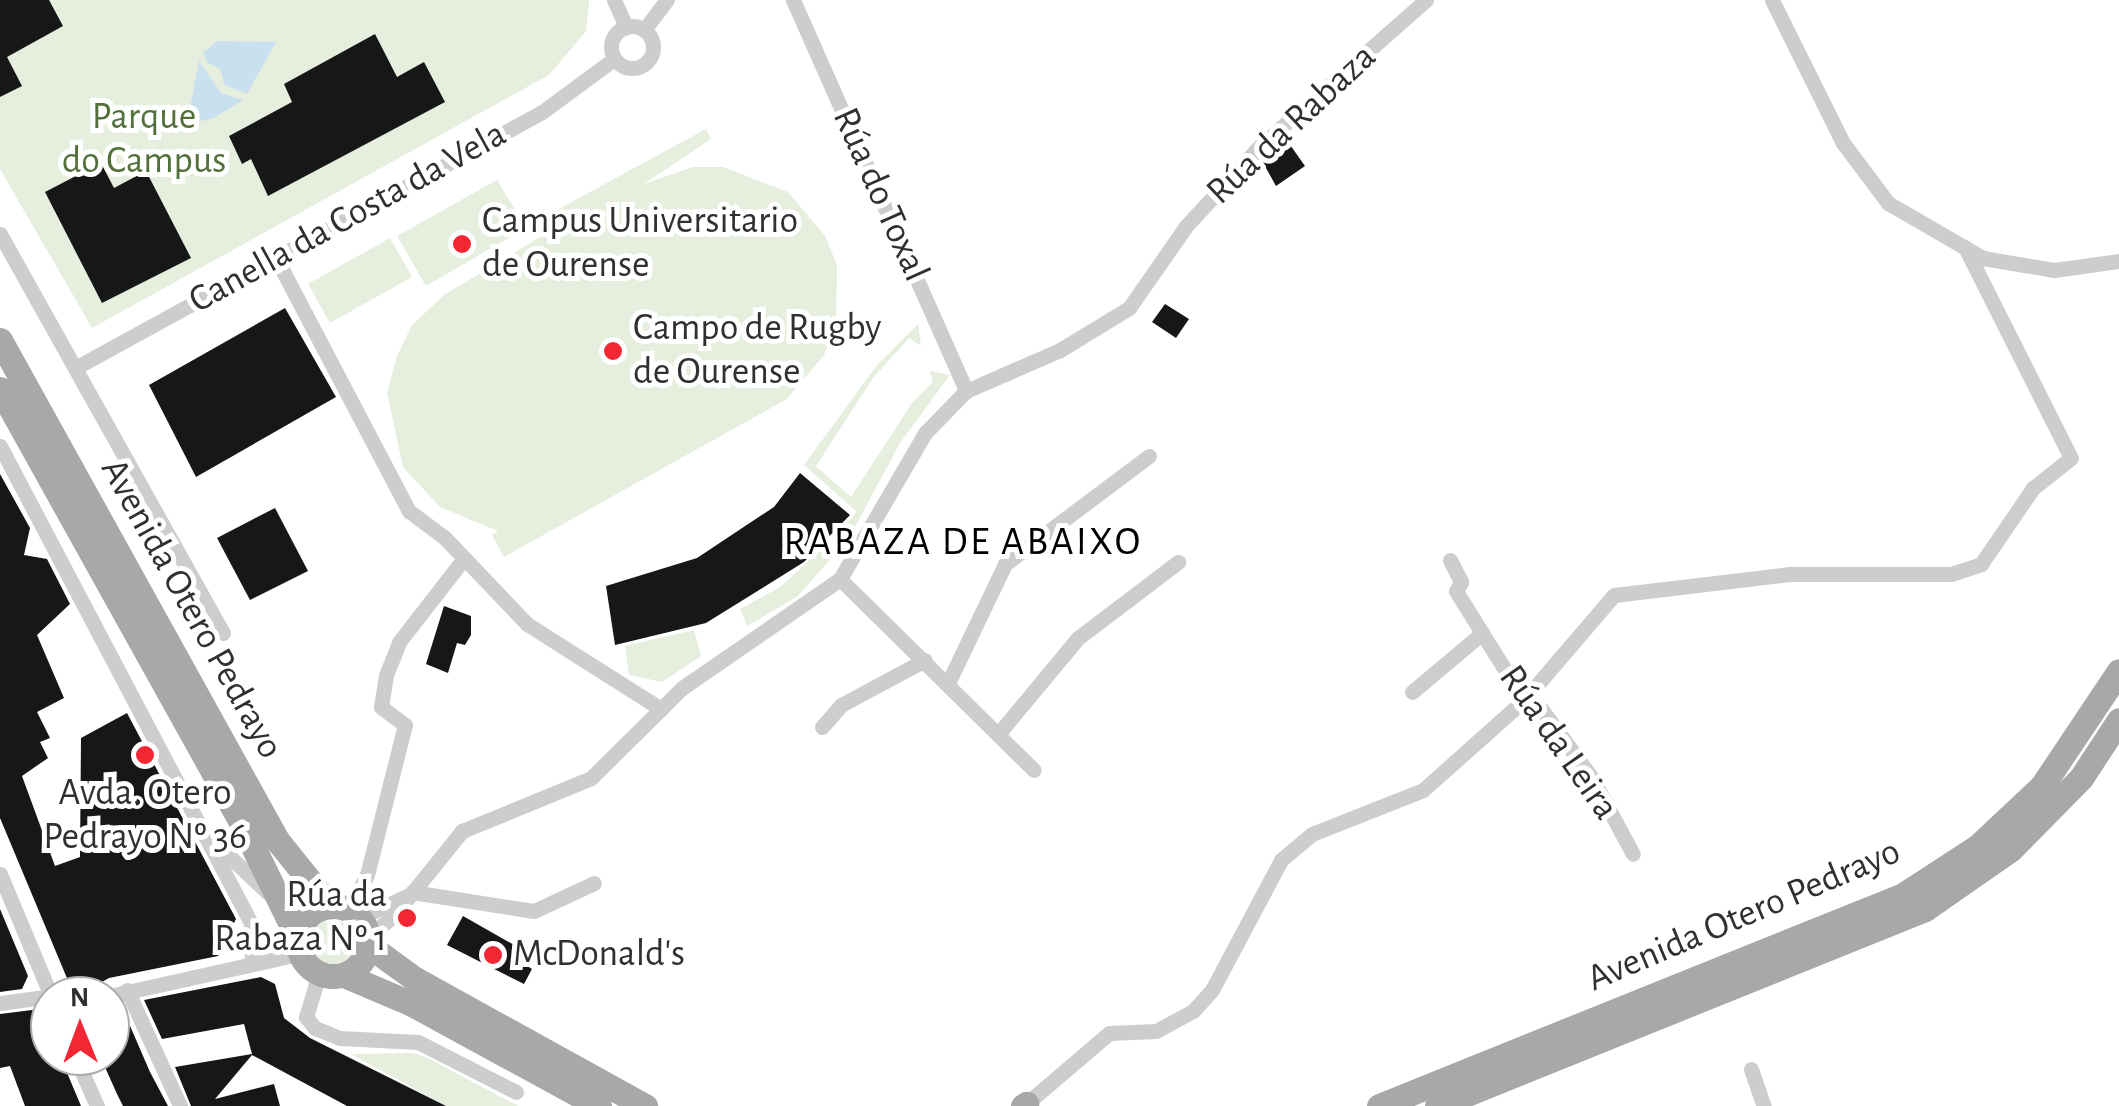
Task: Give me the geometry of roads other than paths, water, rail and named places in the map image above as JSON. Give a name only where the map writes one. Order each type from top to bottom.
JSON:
[{"type":"main road","name":"Avenida Otero Pedrayo","points":[[0,340],[262,816],[355,923],[415,979],[645,1106]]},
{"type":"main road","name":"Avenida Otero Pedrayo","points":[[0,389],[278,900],[298,946],[332,975]]},
{"type":"main road","name":"Avenida Otero Pedrayo","points":[[1379,1106],[1903,895],[1977,846],[2042,786],[2119,671]]},
{"type":"main road","name":"Avenida Otero Pedrayo","points":[[1437,1106],[1924,909],[2011,849],[2081,778],[2119,720]]},
{"type":"main road","points":[[298,946],[306,917],[355,923],[361,964],[332,975]]},
{"type":"main road","points":[[332,975],[412,1004],[599,1106]]},
{"type":"street","points":[[614,0],[626,27]]},
{"type":"street","points":[[644,30],[667,0]]},
{"type":"street","name":"Rúa do Toxal","points":[[792,0],[966,390]]},
{"type":"street","name":"Rúa da Rabaza","points":[[409,894],[462,832],[590,778],[661,709],[840,579],[925,433],[966,390],[1060,350],[1130,308],[1187,225],[1258,148],[1426,0]]},
{"type":"street","points":[[1772,0],[1843,143],[1888,203],[1983,258],[2054,270],[2119,261]]},
{"type":"street","points":[[626,27],[644,30],[652,40],[649,60],[631,68],[614,59],[612,40],[626,27]]},
{"type":"street","name":"Canella da Costa da Vela","points":[[75,368],[542,112],[614,59]]},
{"type":"street","points":[[0,234],[223,634]]},
{"type":"street","points":[[1024,1105],[1109,1033],[1156,1032],[1193,1011],[1212,990],[1281,860],[1312,834],[1423,790],[1524,700],[1614,594],[1790,574],[1951,574],[1981,564],[2033,488],[2071,458],[1965,248]]},
{"type":"street","points":[[276,258],[360,410],[382,470],[409,512],[445,538],[526,624],[661,709]]},
{"type":"street","name":"Avenida Otero Pedrayo","points":[[0,446],[251,922],[252,964]]},
{"type":"street","points":[[948,680],[1004,564],[1149,456]]},
{"type":"street","points":[[355,923],[405,725],[380,708],[386,674],[399,642],[462,560]]},
{"type":"street","name":"Rúa da Leira","points":[[1450,560],[1461,582],[1456,591],[1482,633],[1524,700],[1542,710],[1592,778],[1633,854]]},
{"type":"street","points":[[999,733],[1078,638],[1178,562]]},
{"type":"street","points":[[840,579],[948,680],[1034,770]]},
{"type":"street","name":"Rúa da Leira","points":[[1412,692],[1482,633]]},
{"type":"street","points":[[822,727],[841,706],[925,660]]},
{"type":"street","name":"Avenida Otero Pedrayo","points":[[202,831],[278,900]]},
{"type":"street","points":[[0,874],[43,976]]},
{"type":"street","points":[[355,923],[409,894],[534,911],[594,884]]},
{"type":"street","points":[[130,989],[252,964],[298,946]]},
{"type":"street","points":[[332,975],[306,1017],[315,1028],[340,1038],[418,1042],[516,1092]]},
{"type":"street","points":[[130,997],[180,1106]]},
{"type":"street","points":[[0,1002],[30,998]]},
{"type":"street","points":[[1751,1069],[1764,1106]]},
{"type":"street","points":[[84,1076],[97,1106]]},
{"type":"water","points":[[217,41],[276,42],[247,94],[225,85],[220,69],[208,63],[203,53]]},
{"type":"water","points":[[199,61],[221,93],[243,100],[214,118],[187,124]]},
{"type":"place","name":"Campus Universitario de Ourense","points":[[462,244]]},
{"type":"place","name":"Campo de Rugby de Ourense","points":[[613,351]]},
{"type":"place","name":"Avda. Otero Pedrayo Nº 36","points":[[145,755]]},
{"type":"place","name":"Rúa da Rabaza Nº 1","points":[[407,918]]},
{"type":"place","name":"McDonald's","points":[[493,955]]},
{"type":"district","name":"RABAZA DE ABAIXO","points":[[963,542]]},
{"type":"park label","name":"Parque do Campus","points":[[144,140]]}]
